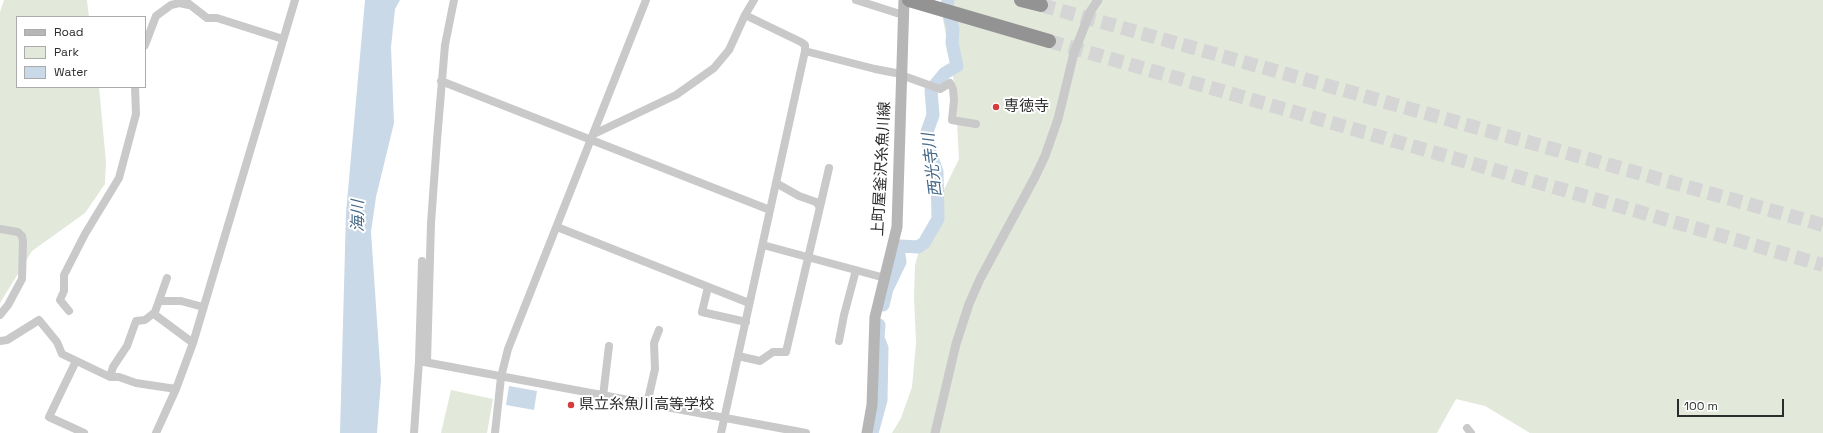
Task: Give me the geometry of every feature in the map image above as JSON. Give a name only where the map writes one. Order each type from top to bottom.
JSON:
[{"type":"highway","points":[[909,0],[1049,41]]},
{"type":"highway","points":[[1021,0],[1041,5]]},
{"type":"main road","name":"上町屋釜沢糸魚川線","points":[[867,433],[872,405],[876,317],[897,227],[904,0]]},
{"type":"street","points":[[156,433],[176,389],[193,343],[295,0]]},
{"type":"street","points":[[414,433],[423,361],[441,81],[445,45],[454,0]]},
{"type":"street","points":[[495,433],[501,377],[508,349],[646,0]]},
{"type":"street","points":[[592,137],[676,95],[714,68],[729,50],[745,15],[754,0]]},
{"type":"street","points":[[856,0],[903,15]]},
{"type":"street","points":[[935,433],[956,344],[969,304],[980,279],[1032,184],[1045,156],[1058,119],[1074,53],[1087,19],[1098,0]]},
{"type":"street","points":[[146,42],[156,16],[171,5],[187,2],[207,18],[217,18],[283,39]]},
{"type":"street","points":[[721,433],[805,51],[805,45],[801,42],[745,15]]},
{"type":"street","points":[[805,51],[901,74],[940,89],[950,83],[953,89],[954,100],[952,120],[976,124]]},
{"type":"street","points":[[441,81],[592,137],[770,210]]},
{"type":"street","points":[[69,311],[60,300],[66,281],[64,275],[85,234],[119,178],[136,114],[135,88]]},
{"type":"street","points":[[738,356],[760,361],[773,352],[786,352],[829,168]]},
{"type":"street","points":[[776,183],[799,196],[816,202],[820,207]]},
{"type":"street","points":[[556,227],[749,303]]},
{"type":"street","points":[[0,229],[18,232],[22,236],[23,242],[22,279],[1,317]]},
{"type":"street","points":[[763,245],[885,278]]},
{"type":"street","points":[[422,260],[423,361]]},
{"type":"street","points":[[839,341],[856,270]]},
{"type":"street","points":[[110,377],[113,367],[127,346],[136,321],[145,320],[154,314],[160,301],[167,278]]},
{"type":"street","points":[[708,287],[702,312],[746,322]]},
{"type":"street","points":[[160,301],[181,301],[203,307]]},
{"type":"street","points":[[154,314],[193,343]]},
{"type":"street","points":[[0,341],[6,340],[39,320],[57,342],[62,354],[110,377],[119,376],[136,383],[176,389]]},
{"type":"street","points":[[647,404],[654,373],[654,343],[659,330]]},
{"type":"street","points":[[603,396],[609,346]]},
{"type":"street","points":[[76,360],[49,417],[84,433]]},
{"type":"street","points":[[423,361],[501,377],[806,433]]},
{"type":"green space","points":[[4,0],[87,0],[89,16],[16,16],[16,88],[99,88],[106,162],[105,184],[85,213],[32,251],[0,303],[0,12]]},
{"type":"green space","points":[[943,0],[1823,0],[1823,433],[1530,433],[1485,406],[1456,399],[1437,433],[892,433],[901,418],[912,387],[916,343],[914,297],[915,265],[921,244],[937,204],[959,159],[955,88],[943,19]]},
{"type":"green space","points":[[451,390],[493,399],[487,433],[441,433]]},
{"type":"water","name":"海川","points":[[365,0],[400,0],[395,9],[391,47],[394,123],[376,197],[371,232],[381,380],[377,433],[340,433],[346,213]]},
{"type":"water","points":[[509,386],[537,391],[534,410],[506,405]]},
{"type":"waterway","name":"西光寺川","points":[[883,305],[887,289],[900,262],[898,248],[901,246],[918,247],[924,243],[938,219],[937,172],[929,149],[927,132],[933,115],[931,90],[945,73],[957,66],[952,43],[953,29],[947,7],[948,0]]},
{"type":"waterway","name":"西光寺川","points":[[872,433],[881,400],[882,348],[878,338],[879,325]]},
{"type":"tunnel","points":[[1041,5],[1823,225]]},
{"type":"tunnel","points":[[1049,41],[1823,265]]},
{"type":"place","name":"専徳寺","points":[[996,107]]},
{"type":"place","name":"県立糸魚川高等学校","points":[[571,405]]}]
